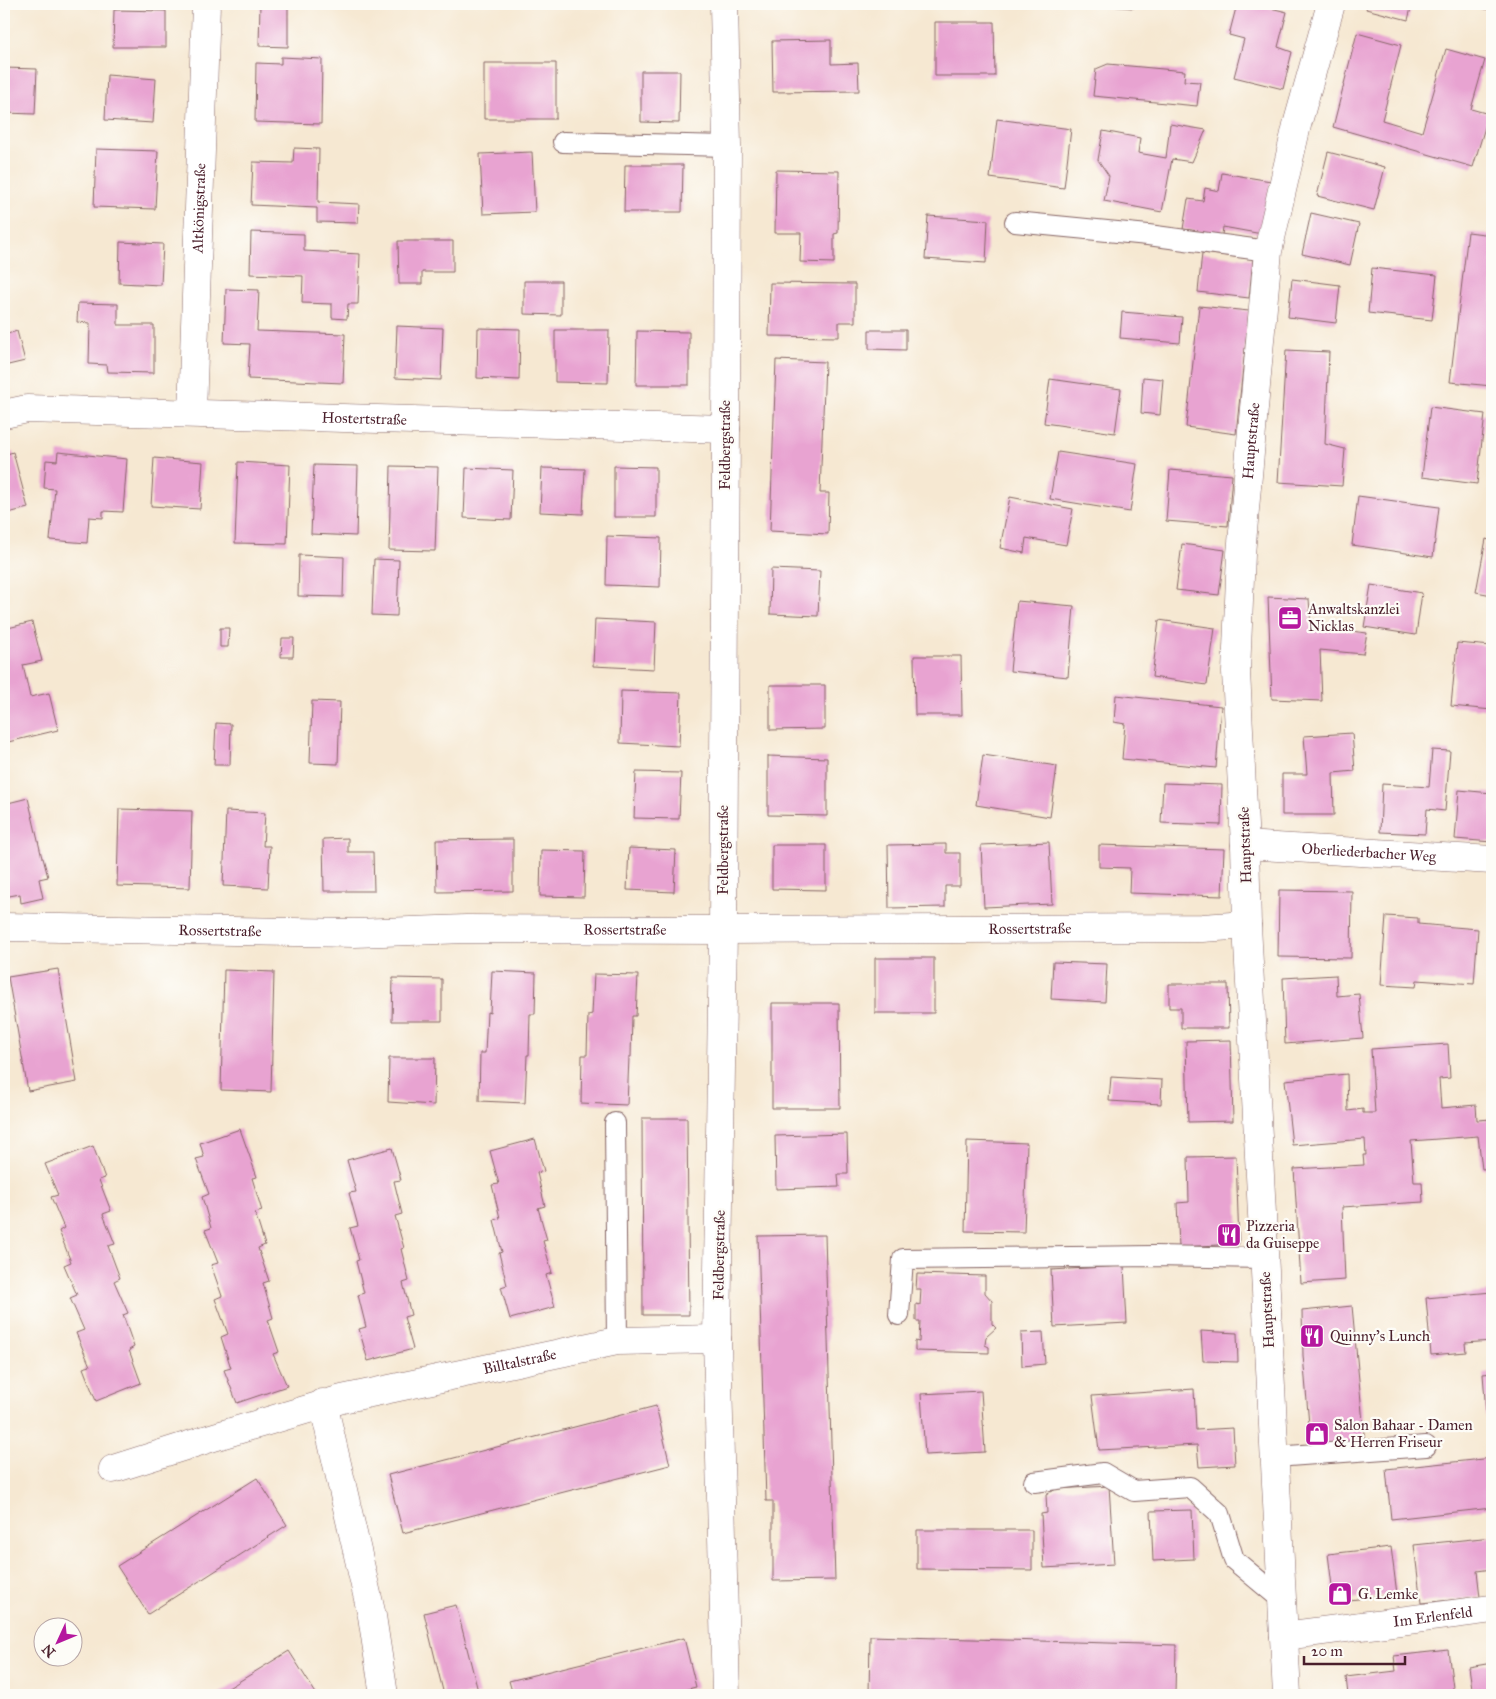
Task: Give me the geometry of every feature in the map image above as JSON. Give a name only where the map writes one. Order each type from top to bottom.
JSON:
[{"type":"street","name":"Altkönigstraße","points":[[192,413],[206,4]]},
{"type":"street","name":"Feldbergstraße","points":[[724,4],[727,146],[726,429],[718,1339],[726,1695]]},
{"type":"street","name":"Hauptstraße","points":[[1287,1695],[1247,925],[1236,672],[1241,554],[1268,251],[1297,125],[1331,4]]},
{"type":"street","name":"Hostertstraße","points":[[4,414],[27,409],[726,429]]},
{"type":"street","name":"Oberliederbacher Weg","points":[[1245,845],[1492,860]]},
{"type":"street","name":"Rossertstraße","points":[[4,927],[354,933],[466,929],[1202,928],[1247,925]]},
{"type":"street","name":"Billtalstraße","points":[[113,1469],[324,1403],[617,1341],[718,1339]]},
{"type":"street","points":[[324,1403],[372,1616],[384,1695]]},
{"type":"street","name":"Im Erlenfeld","points":[[1284,1636],[1492,1609]]},
{"type":"lane","points":[[563,142],[727,146]]},
{"type":"lane","points":[[1015,222],[1148,235],[1268,251]]},
{"type":"lane","points":[[615,1123],[617,1341]]},
{"type":"lane","points":[[899,1315],[903,1259],[1154,1256],[1264,1258]]},
{"type":"lane","points":[[1275,1457],[1426,1446]]},
{"type":"lane","points":[[1034,1482],[1103,1473],[1134,1491],[1190,1487],[1220,1514],[1234,1560],[1282,1600]]},
{"type":"building","points":[[260,4],[288,4],[288,47],[259,46]]},
{"type":"building","points":[[774,4],[832,4],[833,6],[774,7]]},
{"type":"building","points":[[1134,4],[1134,8],[1096,5]]},
{"type":"building","points":[[1237,4],[1254,4],[1287,12],[1278,47],[1292,52],[1283,89],[1234,77],[1244,39],[1229,35]]},
{"type":"building","points":[[1368,4],[1412,4],[1408,20],[1366,9]]},
{"type":"building","points":[[1459,4],[1492,4],[1491,10]]},
{"type":"building","points":[[114,10],[166,11],[166,47],[113,47]]},
{"type":"building","points":[[935,22],[994,22],[995,76],[935,76]]},
{"type":"building","points":[[1357,33],[1401,45],[1382,120],[1422,132],[1446,49],[1485,60],[1471,109],[1489,114],[1473,167],[1333,127]]},
{"type":"building","points":[[831,40],[831,64],[858,63],[859,91],[773,92],[772,41]]},
{"type":"building","points":[[281,57],[322,59],[321,124],[255,122],[256,63],[281,64]]},
{"type":"building","points":[[484,63],[556,63],[556,119],[484,119]]},
{"type":"building","points":[[1108,64],[1185,71],[1184,81],[1200,82],[1197,106],[1093,96],[1096,69]]},
{"type":"building","points":[[4,68],[37,69],[35,114],[4,113]]},
{"type":"building","points":[[641,71],[680,71],[679,123],[641,122]]},
{"type":"building","points":[[107,75],[156,79],[153,123],[105,120]]},
{"type":"building","points":[[997,119],[1071,129],[1064,188],[990,178]]},
{"type":"building","points":[[1170,124],[1206,130],[1192,162],[1172,159],[1162,212],[1104,201],[1109,176],[1098,160],[1103,131],[1140,138],[1138,153],[1166,158]]},
{"type":"building","points":[[294,148],[319,149],[318,202],[359,204],[358,223],[317,222],[317,208],[251,205],[253,162],[293,163]]},
{"type":"building","points":[[96,149],[158,151],[155,209],[94,207]]},
{"type":"building","points":[[532,152],[535,212],[483,214],[480,154]]},
{"type":"building","points":[[1328,152],[1385,167],[1374,210],[1317,196]]},
{"type":"building","points":[[625,165],[683,165],[682,212],[624,212]]},
{"type":"building","points":[[776,170],[839,171],[838,233],[834,234],[834,263],[800,262],[801,233],[775,233]]},
{"type":"building","points":[[1222,173],[1271,181],[1262,234],[1223,227],[1222,235],[1183,229],[1188,199],[1203,201],[1205,188],[1219,191]]},
{"type":"building","points":[[1311,213],[1359,224],[1350,265],[1302,254]]},
{"type":"building","points":[[928,216],[988,220],[986,263],[925,259]]},
{"type":"building","points":[[251,232],[304,234],[304,251],[360,254],[358,304],[348,304],[347,319],[332,318],[332,304],[302,303],[303,276],[250,274]]},
{"type":"building","points":[[1468,232],[1492,235],[1492,386],[1450,382]]},
{"type":"building","points":[[398,241],[453,241],[453,272],[422,272],[422,284],[399,284]]},
{"type":"building","points":[[120,242],[163,244],[161,285],[119,283]]},
{"type":"building","points":[[1202,253],[1253,259],[1249,298],[1198,292]]},
{"type":"building","points":[[1372,268],[1437,275],[1432,320],[1368,313]]},
{"type":"building","points":[[1292,279],[1340,285],[1336,323],[1288,317]]},
{"type":"building","points":[[524,281],[561,281],[561,315],[524,314]]},
{"type":"building","points":[[770,283],[855,284],[855,322],[839,322],[839,337],[769,336]]},
{"type":"building","points":[[226,289],[259,290],[257,331],[345,334],[343,383],[248,379],[250,344],[224,343]]},
{"type":"building","points":[[78,303],[118,304],[118,325],[154,325],[154,373],[108,372],[107,365],[89,364],[90,323],[77,322]]},
{"type":"building","points":[[1199,306],[1249,311],[1236,434],[1186,427]]},
{"type":"building","points":[[1122,312],[1182,317],[1180,343],[1120,338]]},
{"type":"building","points":[[397,326],[443,328],[441,380],[395,378]]},
{"type":"building","points":[[478,328],[520,329],[519,380],[477,378]]},
{"type":"building","points":[[555,330],[609,330],[608,383],[555,382]]},
{"type":"building","points":[[869,330],[906,330],[906,350],[869,349]]},
{"type":"building","points":[[17,331],[25,361],[4,366],[4,335]]},
{"type":"building","points":[[637,331],[689,332],[689,385],[636,385]]},
{"type":"building","points":[[1286,350],[1329,352],[1325,444],[1345,449],[1342,486],[1278,482]]},
{"type":"building","points":[[776,360],[825,362],[820,493],[829,493],[828,534],[770,531]]},
{"type":"building","points":[[1143,377],[1163,379],[1160,415],[1141,413]]},
{"type":"building","points":[[1050,379],[1121,389],[1115,433],[1044,423]]},
{"type":"building","points":[[1430,407],[1485,414],[1477,484],[1422,477]]},
{"type":"building","points":[[13,452],[28,508],[4,514],[4,455]]},
{"type":"building","points":[[58,452],[127,459],[123,512],[103,511],[103,518],[89,517],[87,543],[50,540],[55,489],[44,488],[46,460],[57,461]]},
{"type":"building","points":[[1058,452],[1137,464],[1130,512],[1050,499]]},
{"type":"building","points":[[154,458],[203,462],[200,509],[151,506]]},
{"type":"building","points":[[238,462],[290,465],[287,544],[235,543]]},
{"type":"building","points":[[314,465],[358,466],[356,536],[311,534]]},
{"type":"building","points":[[391,466],[438,467],[435,551],[389,550]]},
{"type":"building","points":[[614,466],[656,467],[656,517],[614,517]]},
{"type":"building","points":[[466,468],[513,470],[511,520],[464,518]]},
{"type":"building","points":[[542,468],[585,469],[583,514],[540,512]]},
{"type":"building","points":[[1170,470],[1232,475],[1228,526],[1166,521]]},
{"type":"building","points":[[1358,496],[1439,507],[1433,557],[1352,545]]},
{"type":"building","points":[[1010,497],[1073,509],[1066,545],[1026,538],[1024,553],[1000,548]]},
{"type":"building","points":[[607,536],[661,538],[660,587],[606,585]]},
{"type":"building","points":[[1486,539],[1492,541],[1492,595],[1476,592]]},
{"type":"building","points":[[1182,544],[1225,550],[1219,595],[1176,590]]},
{"type":"building","points":[[299,555],[344,557],[343,597],[298,596]]},
{"type":"building","points":[[374,559],[399,560],[397,616],[372,615]]},
{"type":"building","points":[[771,569],[820,571],[818,616],[770,614]]},
{"type":"building","points":[[1371,585],[1422,593],[1416,635],[1364,627]]},
{"type":"building","points":[[1268,597],[1309,599],[1311,626],[1367,633],[1363,654],[1320,650],[1322,701],[1272,699]]},
{"type":"building","points":[[1017,601],[1074,606],[1068,677],[1010,671]]},
{"type":"building","points":[[595,619],[656,622],[654,669],[593,666]]},
{"type":"building","points":[[1159,620],[1215,628],[1207,685],[1152,677]]},
{"type":"building","points":[[32,622],[42,661],[23,665],[30,697],[49,693],[58,730],[4,743],[4,629]]},
{"type":"building","points":[[220,628],[229,628],[228,647],[220,647]]},
{"type":"building","points":[[282,638],[294,638],[293,657],[281,657]]},
{"type":"building","points":[[1457,643],[1492,646],[1492,710],[1451,706]]},
{"type":"building","points":[[914,656],[961,656],[962,715],[915,715]]},
{"type":"building","points":[[770,685],[825,685],[825,729],[770,730]]},
{"type":"building","points":[[621,691],[681,693],[679,746],[620,743]]},
{"type":"building","points":[[1116,695],[1221,706],[1216,768],[1122,759],[1125,724],[1114,722]]},
{"type":"building","points":[[312,701],[340,702],[338,764],[310,763]]},
{"type":"building","points":[[216,723],[231,724],[230,765],[214,765]]},
{"type":"building","points":[[1352,733],[1355,771],[1333,773],[1334,815],[1282,815],[1282,774],[1307,774],[1304,736]]},
{"type":"building","points":[[1432,750],[1450,751],[1445,811],[1427,809],[1425,834],[1380,832],[1382,784],[1429,787]]},
{"type":"building","points":[[983,755],[1057,766],[1050,817],[976,805]]},
{"type":"building","points":[[768,756],[827,758],[827,816],[768,815]]},
{"type":"building","points":[[636,772],[681,773],[679,819],[634,818]]},
{"type":"building","points":[[1163,783],[1222,785],[1221,825],[1161,823]]},
{"type":"building","points":[[1459,790],[1492,793],[1492,842],[1455,839]]},
{"type":"building","points":[[28,798],[48,877],[39,879],[43,898],[21,903],[20,894],[4,897],[4,804]]},
{"type":"building","points":[[119,809],[192,811],[190,888],[117,886]]},
{"type":"building","points":[[226,811],[265,813],[263,846],[270,846],[268,888],[223,886]]},
{"type":"building","points":[[348,838],[348,852],[373,852],[374,891],[324,891],[323,839]]},
{"type":"building","points":[[513,839],[513,891],[437,892],[436,840]]},
{"type":"building","points":[[1049,842],[1052,904],[984,907],[981,845]]},
{"type":"building","points":[[946,844],[946,853],[960,853],[960,886],[945,886],[945,907],[889,908],[888,845]]},
{"type":"building","points":[[772,845],[826,845],[826,890],[772,889]]},
{"type":"building","points":[[1099,845],[1224,849],[1222,896],[1129,893],[1130,868],[1099,867]]},
{"type":"building","points":[[629,848],[676,850],[674,892],[627,890]]},
{"type":"building","points":[[541,850],[585,851],[584,897],[540,896]]},
{"type":"building","points":[[1279,890],[1352,891],[1351,958],[1278,957]]},
{"type":"building","points":[[1386,916],[1418,918],[1418,924],[1478,929],[1474,984],[1417,980],[1416,987],[1381,985]]},
{"type":"building","points":[[875,958],[934,958],[934,1013],[875,1013]]},
{"type":"building","points":[[1053,962],[1107,964],[1105,1002],[1051,999]]},
{"type":"building","points":[[58,969],[77,1082],[28,1091],[8,977]]},
{"type":"building","points":[[224,970],[274,972],[271,1092],[221,1090]]},
{"type":"building","points":[[492,971],[536,973],[535,1014],[530,1014],[525,1103],[479,1101],[480,1053],[485,1053],[487,1012],[490,1013]]},
{"type":"building","points":[[594,974],[638,975],[636,1016],[632,1016],[627,1105],[581,1103],[582,1055],[587,1055],[588,1015],[592,1014]]},
{"type":"building","points":[[1336,975],[1337,996],[1359,994],[1363,1038],[1285,1044],[1283,978]]},
{"type":"building","points":[[393,978],[442,979],[442,1021],[392,1021]]},
{"type":"building","points":[[1169,984],[1228,984],[1229,1028],[1181,1028],[1181,1008],[1169,1008]]},
{"type":"building","points":[[772,1003],[839,1003],[840,1108],[772,1108]]},
{"type":"building","points":[[1231,1040],[1233,1121],[1188,1122],[1186,1041]]},
{"type":"building","points":[[1448,1044],[1450,1078],[1439,1079],[1441,1108],[1476,1105],[1477,1120],[1492,1119],[1492,1168],[1482,1169],[1478,1136],[1411,1141],[1414,1182],[1422,1182],[1423,1202],[1342,1207],[1345,1280],[1301,1283],[1294,1169],[1364,1165],[1363,1155],[1366,1155],[1365,1139],[1292,1145],[1285,1080],[1347,1074],[1348,1111],[1363,1109],[1363,1113],[1375,1113],[1371,1049]]},
{"type":"building","points":[[389,1058],[435,1058],[434,1105],[388,1102]]},
{"type":"building","points":[[1111,1077],[1162,1080],[1161,1104],[1109,1101]]},
{"type":"building","points":[[642,1118],[687,1118],[689,1315],[643,1315]]},
{"type":"building","points":[[240,1129],[257,1177],[252,1178],[262,1211],[255,1213],[265,1245],[258,1248],[269,1281],[263,1283],[273,1318],[268,1320],[279,1352],[273,1354],[287,1386],[237,1403],[224,1370],[231,1368],[221,1337],[228,1334],[215,1299],[222,1296],[211,1265],[218,1263],[205,1230],[211,1228],[202,1197],[209,1194],[196,1159],[204,1157],[200,1143]]},
{"type":"building","points":[[847,1134],[848,1174],[838,1174],[839,1187],[776,1189],[775,1136]]},
{"type":"building","points":[[535,1139],[544,1171],[537,1173],[545,1206],[538,1208],[547,1240],[543,1241],[552,1273],[546,1275],[555,1307],[510,1319],[501,1287],[507,1285],[499,1253],[502,1252],[494,1220],[500,1218],[492,1185],[499,1184],[490,1151]]},
{"type":"building","points":[[967,1141],[1027,1143],[1024,1232],[965,1231]]},
{"type":"building","points":[[93,1146],[105,1178],[99,1180],[111,1211],[103,1214],[115,1244],[108,1246],[120,1278],[114,1281],[128,1313],[123,1315],[134,1347],[129,1350],[141,1383],[96,1401],[83,1368],[90,1366],[76,1333],[84,1330],[70,1298],[77,1295],[64,1265],[71,1262],[59,1231],[64,1228],[51,1197],[58,1195],[45,1164]]},
{"type":"building","points":[[392,1148],[401,1180],[394,1181],[402,1214],[395,1216],[404,1248],[401,1249],[409,1281],[403,1283],[411,1315],[404,1317],[413,1349],[368,1361],[359,1329],[366,1327],[358,1295],[364,1293],[356,1261],[359,1260],[350,1228],[358,1226],[349,1193],[356,1192],[347,1160]]},
{"type":"building","points":[[1236,1156],[1239,1244],[1179,1247],[1177,1203],[1189,1202],[1188,1157]]},
{"type":"building","points":[[825,1235],[835,1580],[773,1581],[773,1501],[766,1501],[758,1236]]},
{"type":"building","points":[[1124,1266],[1127,1323],[1054,1327],[1051,1270]]},
{"type":"building","points":[[917,1274],[985,1276],[985,1293],[992,1301],[992,1324],[996,1328],[986,1337],[985,1345],[989,1347],[989,1353],[915,1351],[915,1341],[919,1342],[920,1321],[916,1321],[916,1304],[920,1305],[921,1289],[916,1289]]},
{"type":"building","points":[[1492,1292],[1492,1341],[1465,1343],[1466,1352],[1431,1355],[1426,1298]]},
{"type":"building","points":[[1352,1306],[1365,1444],[1311,1448],[1303,1355],[1302,1311]]},
{"type":"building","points":[[1201,1331],[1237,1333],[1238,1362],[1203,1361]]},
{"type":"building","points":[[1043,1332],[1045,1364],[1022,1366],[1021,1333]]},
{"type":"building","points":[[1492,1373],[1492,1425],[1487,1426],[1483,1374]]},
{"type":"building","points":[[1194,1389],[1196,1430],[1233,1428],[1235,1465],[1199,1467],[1197,1445],[1099,1450],[1092,1396]]},
{"type":"building","points":[[981,1391],[985,1452],[925,1455],[921,1394]]},
{"type":"building","points":[[656,1406],[670,1465],[403,1533],[388,1475]]},
{"type":"building","points":[[1492,1458],[1492,1508],[1391,1519],[1386,1469]]},
{"type":"building","points":[[257,1478],[287,1525],[148,1614],[117,1566]]},
{"type":"building","points":[[1109,1486],[1114,1564],[1044,1568],[1041,1514],[1047,1513],[1046,1495],[1056,1489]]},
{"type":"building","points":[[1192,1510],[1194,1559],[1153,1561],[1151,1511]]},
{"type":"building","points":[[917,1530],[1032,1530],[1032,1570],[917,1569]]},
{"type":"building","points":[[1492,1537],[1492,1569],[1477,1571],[1480,1597],[1421,1603],[1414,1545]]},
{"type":"building","points":[[1391,1547],[1397,1594],[1334,1602],[1328,1554]]},
{"type":"building","points":[[456,1605],[479,1695],[444,1695],[424,1613]]},
{"type":"building","points":[[870,1636],[1176,1645],[1175,1695],[869,1695]]},
{"type":"building","points":[[684,1638],[696,1687],[663,1695],[513,1695],[509,1681]]},
{"type":"building","points":[[1448,1650],[1454,1695],[1348,1695],[1346,1677],[1396,1671],[1394,1656]]},
{"type":"building","points":[[289,1651],[317,1695],[217,1695]]},
{"type":"building","points":[[1492,1663],[1492,1695],[1473,1695],[1469,1667]]},
{"type":"place","name":"Anwaltskanzlei Nicklas","points":[[1290,618]]},
{"type":"place","name":"Pizzeria da Guiseppe","points":[[1229,1235]]},
{"type":"place","name":"Quinny's Lunch","points":[[1312,1336]]},
{"type":"place","name":"Salon Bahaar - Damen & Herren Friseur","points":[[1317,1434]]},
{"type":"place","name":"G. Lemke","points":[[1340,1594]]}]
